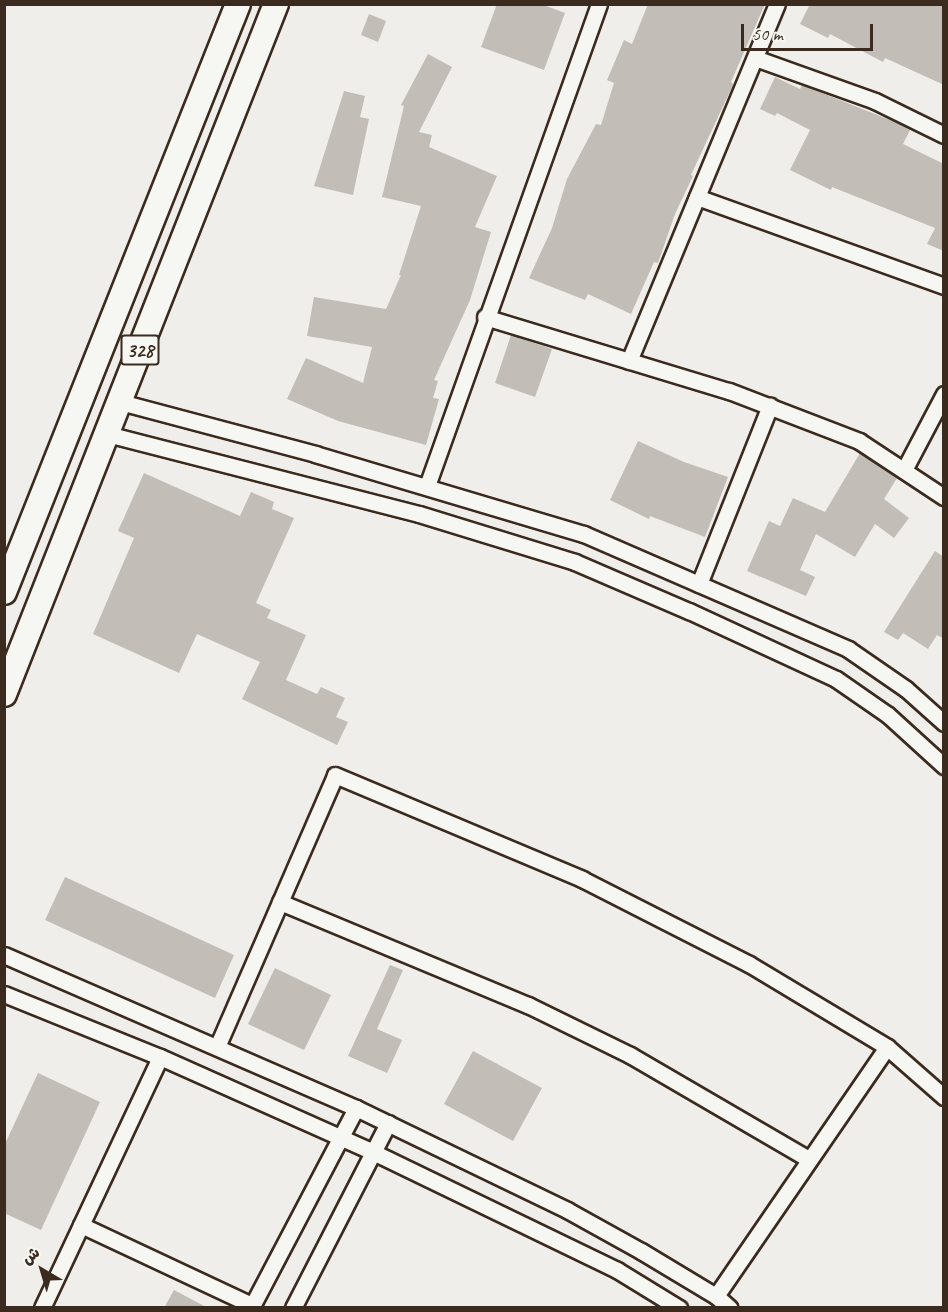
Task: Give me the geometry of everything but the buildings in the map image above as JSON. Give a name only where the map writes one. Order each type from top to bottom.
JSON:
[{"type":"main road","points":[[4,592],[238,4]]},
{"type":"main road","name":"328","points":[[4,694],[276,4]]},
{"type":"street","points":[[427,486],[485,317],[599,4]]},
{"type":"street","points":[[629,361],[777,4]]},
{"type":"street","points":[[755,58],[875,101],[944,135]]},
{"type":"street","points":[[697,196],[944,286]]},
{"type":"street","points":[[485,317],[729,391],[770,406],[859,441],[944,496]]},
{"type":"street","points":[[904,470],[944,394]]},
{"type":"street","points":[[120,402],[427,486],[584,534],[848,649],[906,689],[944,723]]},
{"type":"street","points":[[699,584],[770,406]]},
{"type":"street","points":[[107,434],[419,514],[575,562],[689,611],[836,680],[888,715],[944,766]]},
{"type":"street","points":[[217,1047],[335,775],[582,879],[749,963],[887,1047],[944,1097]]},
{"type":"street","points":[[280,902],[528,1005],[630,1054],[809,1159]]},
{"type":"street","points":[[4,955],[356,1108],[567,1210],[716,1296],[730,1308]]},
{"type":"street","points":[[4,994],[160,1057],[374,1152],[617,1270],[679,1308]]},
{"type":"street","points":[[716,1296],[887,1047]]},
{"type":"street","points":[[42,1308],[160,1057]]},
{"type":"street","points":[[81,1225],[252,1306],[356,1108]]},
{"type":"street","points":[[293,1308],[388,1123]]}]
